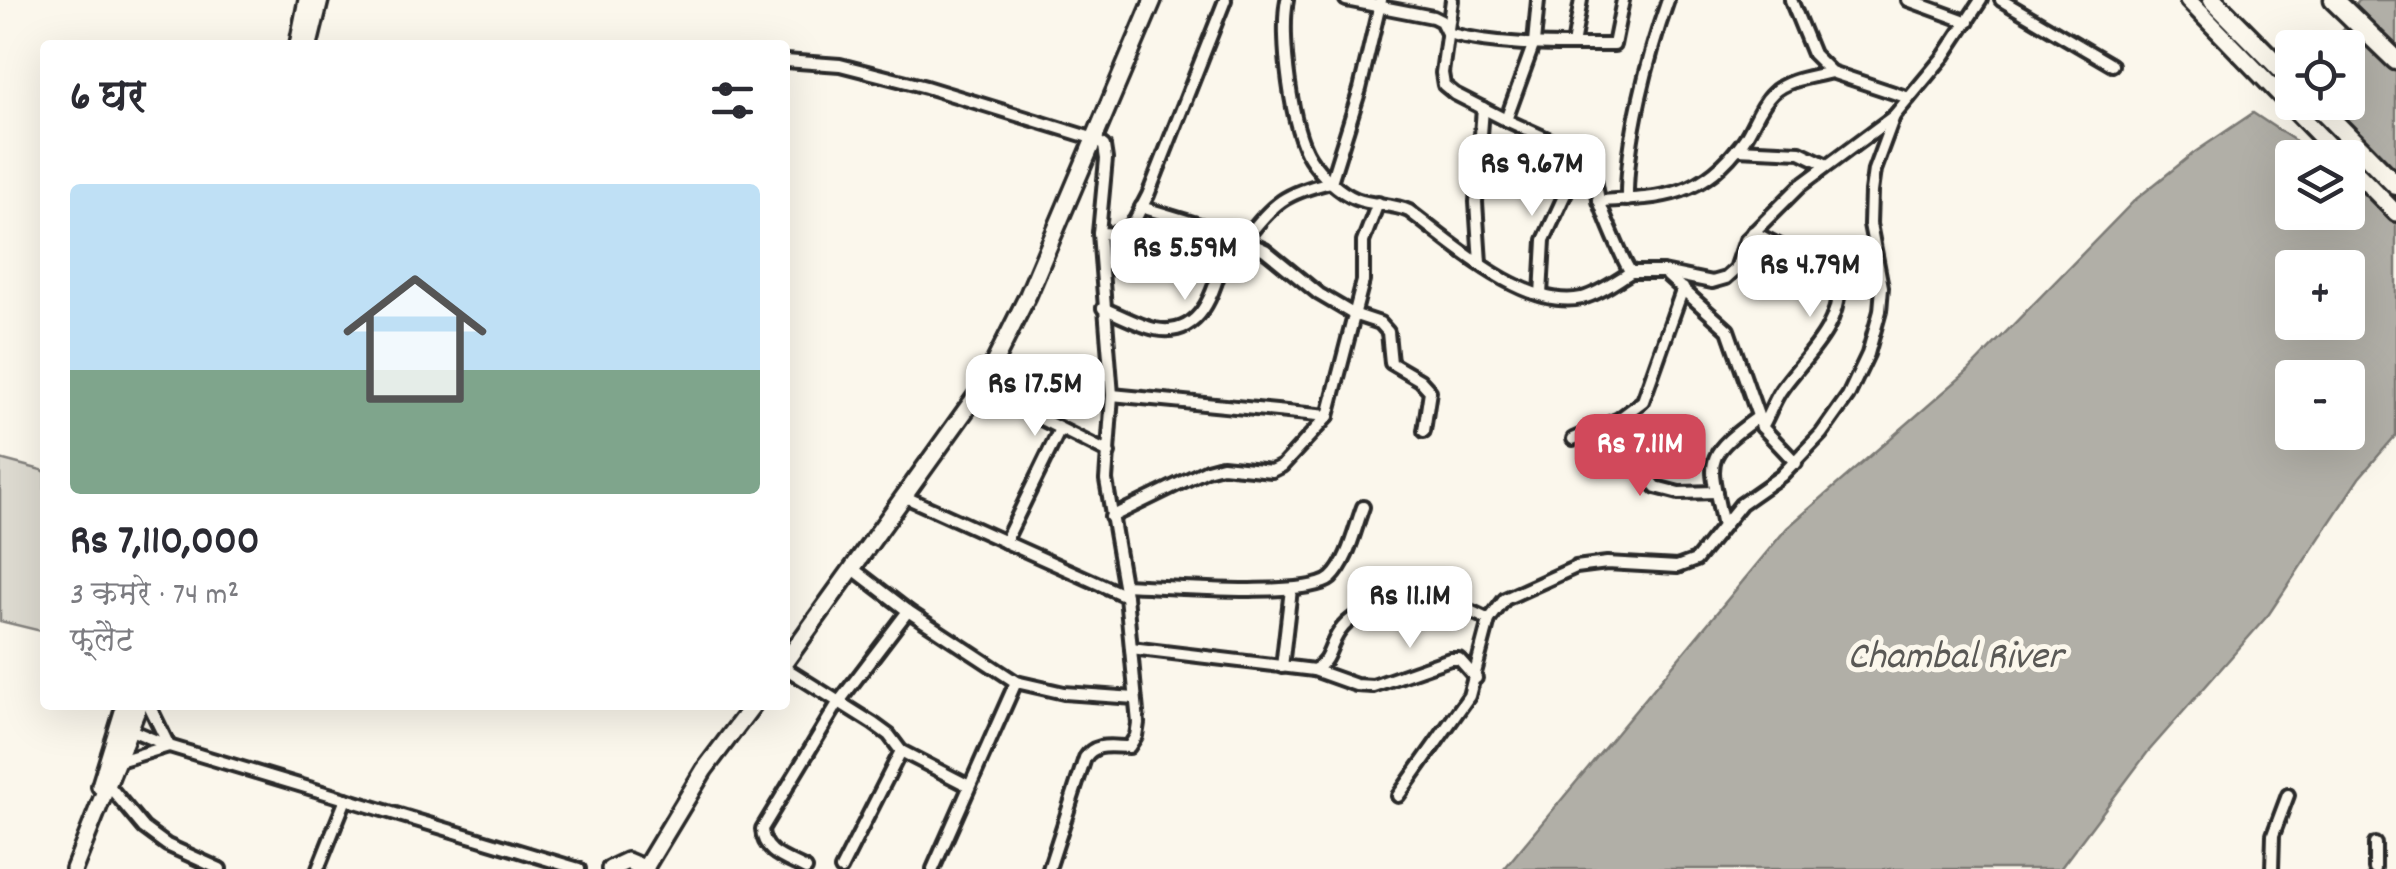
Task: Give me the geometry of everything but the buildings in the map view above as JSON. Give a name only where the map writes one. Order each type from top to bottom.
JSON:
[{"type":"main road","points":[[2213,0],[2275,63]]},
{"type":"main road","points":[[2334,0],[2396,60]]},
{"type":"main road","points":[[2332,120],[2396,185]]},
{"type":"street","points":[[299,40],[307,0]]},
{"type":"street","points":[[310,40],[320,0]]},
{"type":"street","points":[[790,658],[981,389],[1028,295],[1154,0]]},
{"type":"street","points":[[1099,233],[1122,234],[1142,207],[1226,0]]},
{"type":"street","points":[[1286,0],[1285,57],[1303,142],[1310,158],[1331,182],[1356,199],[1395,205],[1408,212],[1529,292],[1581,298],[1630,272],[1664,272],[1712,282],[1726,278],[1736,269],[1746,240],[1753,232],[1824,164],[1894,116],[1981,0]]},
{"type":"street","points":[[1346,0],[1433,17],[1447,33],[1469,38],[1573,45],[1614,45],[1623,0]]},
{"type":"street","points":[[1452,0],[1444,85],[1506,120],[1583,155],[1596,172],[1599,201],[1630,272]]},
{"type":"street","points":[[1506,120],[1534,43],[1538,0]]},
{"type":"street","points":[[1573,45],[1581,0]]},
{"type":"street","points":[[1626,200],[1628,158],[1650,57],[1668,0]]},
{"type":"street","points":[[1792,0],[1813,54],[1832,72],[1910,98]]},
{"type":"street","points":[[1908,0],[1968,22]]},
{"type":"street","points":[[2001,0],[2112,65]]},
{"type":"street","points":[[2188,0],[2323,140]]},
{"type":"street","points":[[1331,182],[1381,4]]},
{"type":"street","points":[[790,60],[840,65],[926,87],[1096,139],[1104,146],[1099,233],[1112,396],[1106,480],[1124,590],[1138,723],[1129,746],[1100,746],[1090,750],[1085,758],[1049,869]]},
{"type":"street","points":[[1599,201],[1658,199],[1698,184],[1737,149],[1774,91],[1832,72]]},
{"type":"street","points":[[1480,263],[1476,202],[1483,108]]},
{"type":"street","points":[[1398,796],[1459,714],[1476,678],[1489,620],[1504,599],[1576,566],[1608,563],[1677,567],[1696,560],[1741,504],[1796,463],[1848,396],[1876,327],[1882,287],[1870,224],[1870,192],[1894,116]]},
{"type":"street","points":[[1737,149],[1800,152],[1824,164]]},
{"type":"street","points":[[1542,296],[1544,240],[1583,155]]},
{"type":"street","points":[[2365,181],[2396,213]]},
{"type":"street","points":[[1245,240],[1282,198],[1331,182]]},
{"type":"street","points":[[1111,517],[1206,470],[1222,466],[1272,471],[1282,466],[1328,416],[1363,280],[1363,242],[1378,203]]},
{"type":"street","points":[[1142,207],[1245,240],[1265,250],[1318,294],[1353,314],[1380,323],[1388,332],[1390,363],[1430,390],[1424,432]]},
{"type":"street","points":[[1724,526],[1712,470],[1716,451],[1723,442],[1760,422],[1821,343],[1835,313],[1839,286],[1825,269],[1753,232]]},
{"type":"street","points":[[1103,308],[1154,328],[1173,330],[1191,326],[1203,313],[1230,234]]},
{"type":"street","points":[[1664,272],[1728,330],[1760,422],[1796,463]]},
{"type":"street","points":[[1573,439],[1642,401],[1683,288]]},
{"type":"street","points":[[981,389],[1109,452]]},
{"type":"street","points":[[1112,396],[1328,416]]},
{"type":"street","points":[[1606,424],[1656,487],[1679,494],[1716,492]]},
{"type":"street","points":[[1005,542],[1060,429]]},
{"type":"street","points":[[903,496],[1124,590],[1291,588],[1325,582],[1336,574],[1363,507]]},
{"type":"street","points":[[852,568],[908,611],[1016,682],[1064,693],[1136,698]]},
{"type":"street","points":[[1282,667],[1291,588]]},
{"type":"street","points":[[1314,670],[1323,665],[1339,631],[1356,617],[1388,604],[1424,599],[1444,601],[1489,620]]},
{"type":"street","points":[[806,869],[769,850],[762,840],[762,829],[838,704],[908,611]]},
{"type":"street","points":[[1130,648],[1314,670],[1356,685],[1374,686],[1450,658],[1459,660],[1476,678]]},
{"type":"street","points":[[790,669],[890,736],[901,750],[969,786]]},
{"type":"street","points":[[933,869],[1016,682]]},
{"type":"street","points":[[74,869],[119,761],[125,710]]},
{"type":"street","points":[[96,814],[101,781],[136,710]]},
{"type":"street","points":[[151,710],[169,746]]},
{"type":"street","points":[[610,869],[627,861],[645,868],[704,770],[749,710]]},
{"type":"street","points":[[124,727],[169,746],[578,869]]},
{"type":"street","points":[[119,761],[169,746]]},
{"type":"street","points":[[841,869],[901,750]]},
{"type":"street","points":[[109,786],[126,809],[156,837],[220,869]]},
{"type":"street","points":[[2272,869],[2273,834],[2288,795]]},
{"type":"street","points":[[318,869],[346,799]]},
{"type":"street","points":[[2375,844],[2376,869]]},
{"type":"shaded area","points":[[0,459],[40,470],[40,631],[0,621]]},
{"type":"water","name":"Chambal River","points":[[2359,0],[2396,0],[2396,435],[2359,478],[2269,614],[2147,753],[2060,869],[1504,869],[1787,528],[1968,371],[2135,200],[2195,152],[2253,113],[2294,140],[2275,140],[2275,230],[2365,230],[2365,140],[2317,140],[2343,121],[2365,120],[2365,30],[2343,30]]}]
